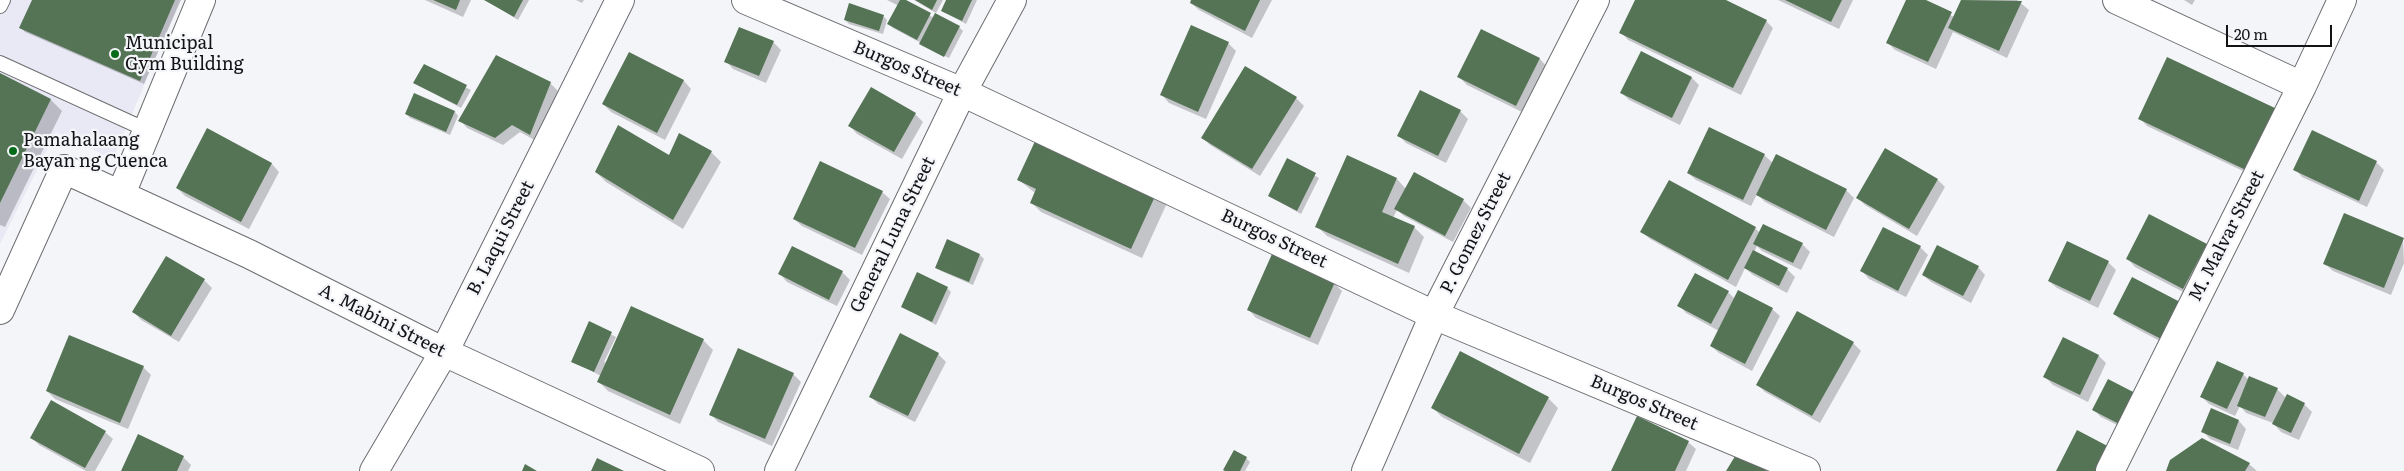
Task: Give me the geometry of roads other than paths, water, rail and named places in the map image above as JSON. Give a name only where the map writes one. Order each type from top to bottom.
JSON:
[{"type":"street","points":[[121,194],[149,131],[201,0]]},
{"type":"street","name":"B. Laqui Street","points":[[374,471],[444,352],[620,0]]},
{"type":"street","name":"Burgos Street","points":[[746,0],[962,92],[1434,315],[1806,471]]},
{"type":"street","name":"General Luna Street","points":[[778,471],[962,92],[1012,0]]},
{"type":"street","name":"P. Gomez Street","points":[[1366,471],[1434,315],[1595,0]]},
{"type":"street","points":[[2118,0],[2302,86]]},
{"type":"street","name":"M. Malvar Street","points":[[2110,471],[2302,86],[2342,0]]},
{"type":"street","name":"A. Mabini Street","points":[[0,310],[64,169],[249,254],[444,352],[700,471]]},
{"type":"lane","points":[[0,6],[3,0]]},
{"type":"lane","points":[[0,62],[149,131]]},
{"type":"place","name":"Municipal Gym Building","points":[[115,54]]},
{"type":"place","name":"Pamahalaang Bayan ng Cuenca","points":[[13,151]]}]
